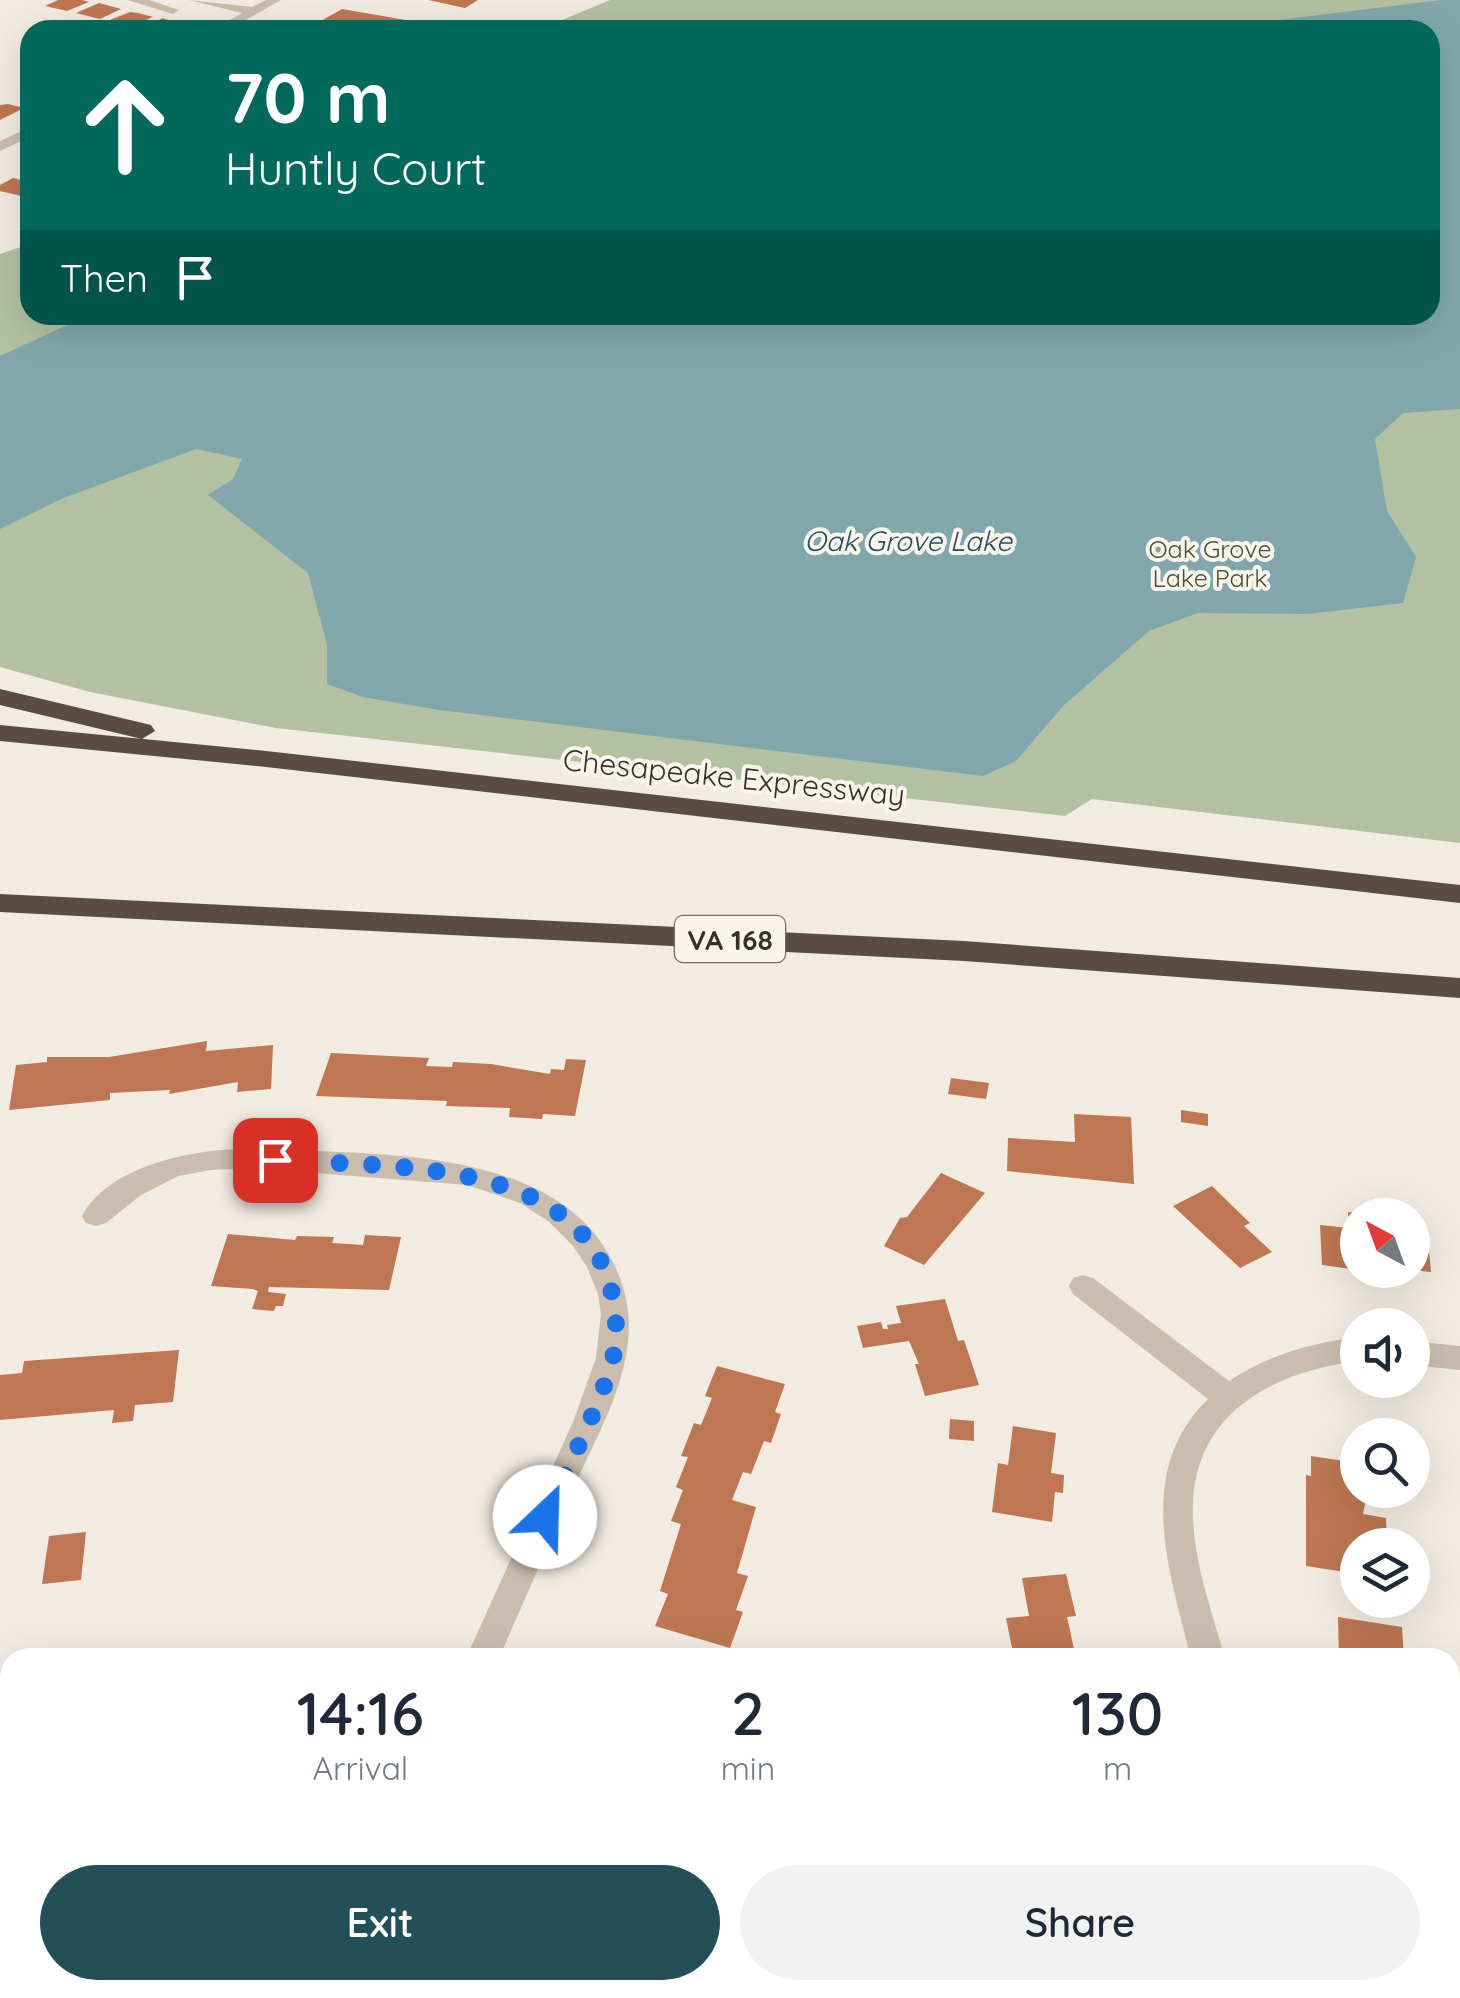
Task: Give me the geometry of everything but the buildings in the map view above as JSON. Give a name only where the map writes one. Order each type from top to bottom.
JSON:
[{"type":"highway","points":[[0,697],[256,758]]},
{"type":"highway","name":"Chesapeake Expressway","points":[[0,734],[256,758],[1460,894]]},
{"type":"highway","name":"VA 168","points":[[0,903],[964,950],[1460,988]]},
{"type":"street","points":[[134,0],[174,10]]},
{"type":"street","points":[[196,0],[251,6],[271,2]]},
{"type":"street","points":[[96,1216],[138,1184],[172,1168],[209,1160],[240,1158],[450,1170],[510,1185],[547,1205],[593,1250],[608,1281],[616,1313],[616,1341],[590,1415],[486,1648]]},
{"type":"street","points":[[1083,1286],[1227,1397]]},
{"type":"street","points":[[1205,1648],[1184,1566],[1176,1512],[1180,1476],[1192,1445],[1207,1417],[1248,1380],[1290,1360],[1340,1352]]},
{"type":"street","points":[[1430,1355],[1460,1358]]},
{"type":"green space","name":"Oak Grove Lake","points":[[610,0],[1460,0],[1460,843],[1092,799],[1065,816],[276,728],[90,692],[0,667],[0,254],[20,247],[20,325],[1440,325],[1440,20],[562,20]]},
{"type":"water","name":"Oak Grove Lake","points":[[1460,0],[1460,409],[1403,413],[1375,439],[1387,511],[1416,557],[1403,603],[1308,614],[1198,613],[1149,631],[1063,706],[1016,761],[983,776],[439,710],[363,697],[327,684],[327,645],[308,573],[208,495],[233,479],[242,459],[196,449],[61,499],[0,529],[0,356],[67,325],[1440,325],[1440,20],[1279,20]]},
{"type":"route","points":[[275,1160],[450,1170],[510,1185],[547,1205],[573,1226],[593,1250],[608,1281],[616,1313],[616,1341],[608,1373],[545,1517]]},
{"type":"park label","name":"Oak Grove Lake Park","points":[[1210,562]]}]
